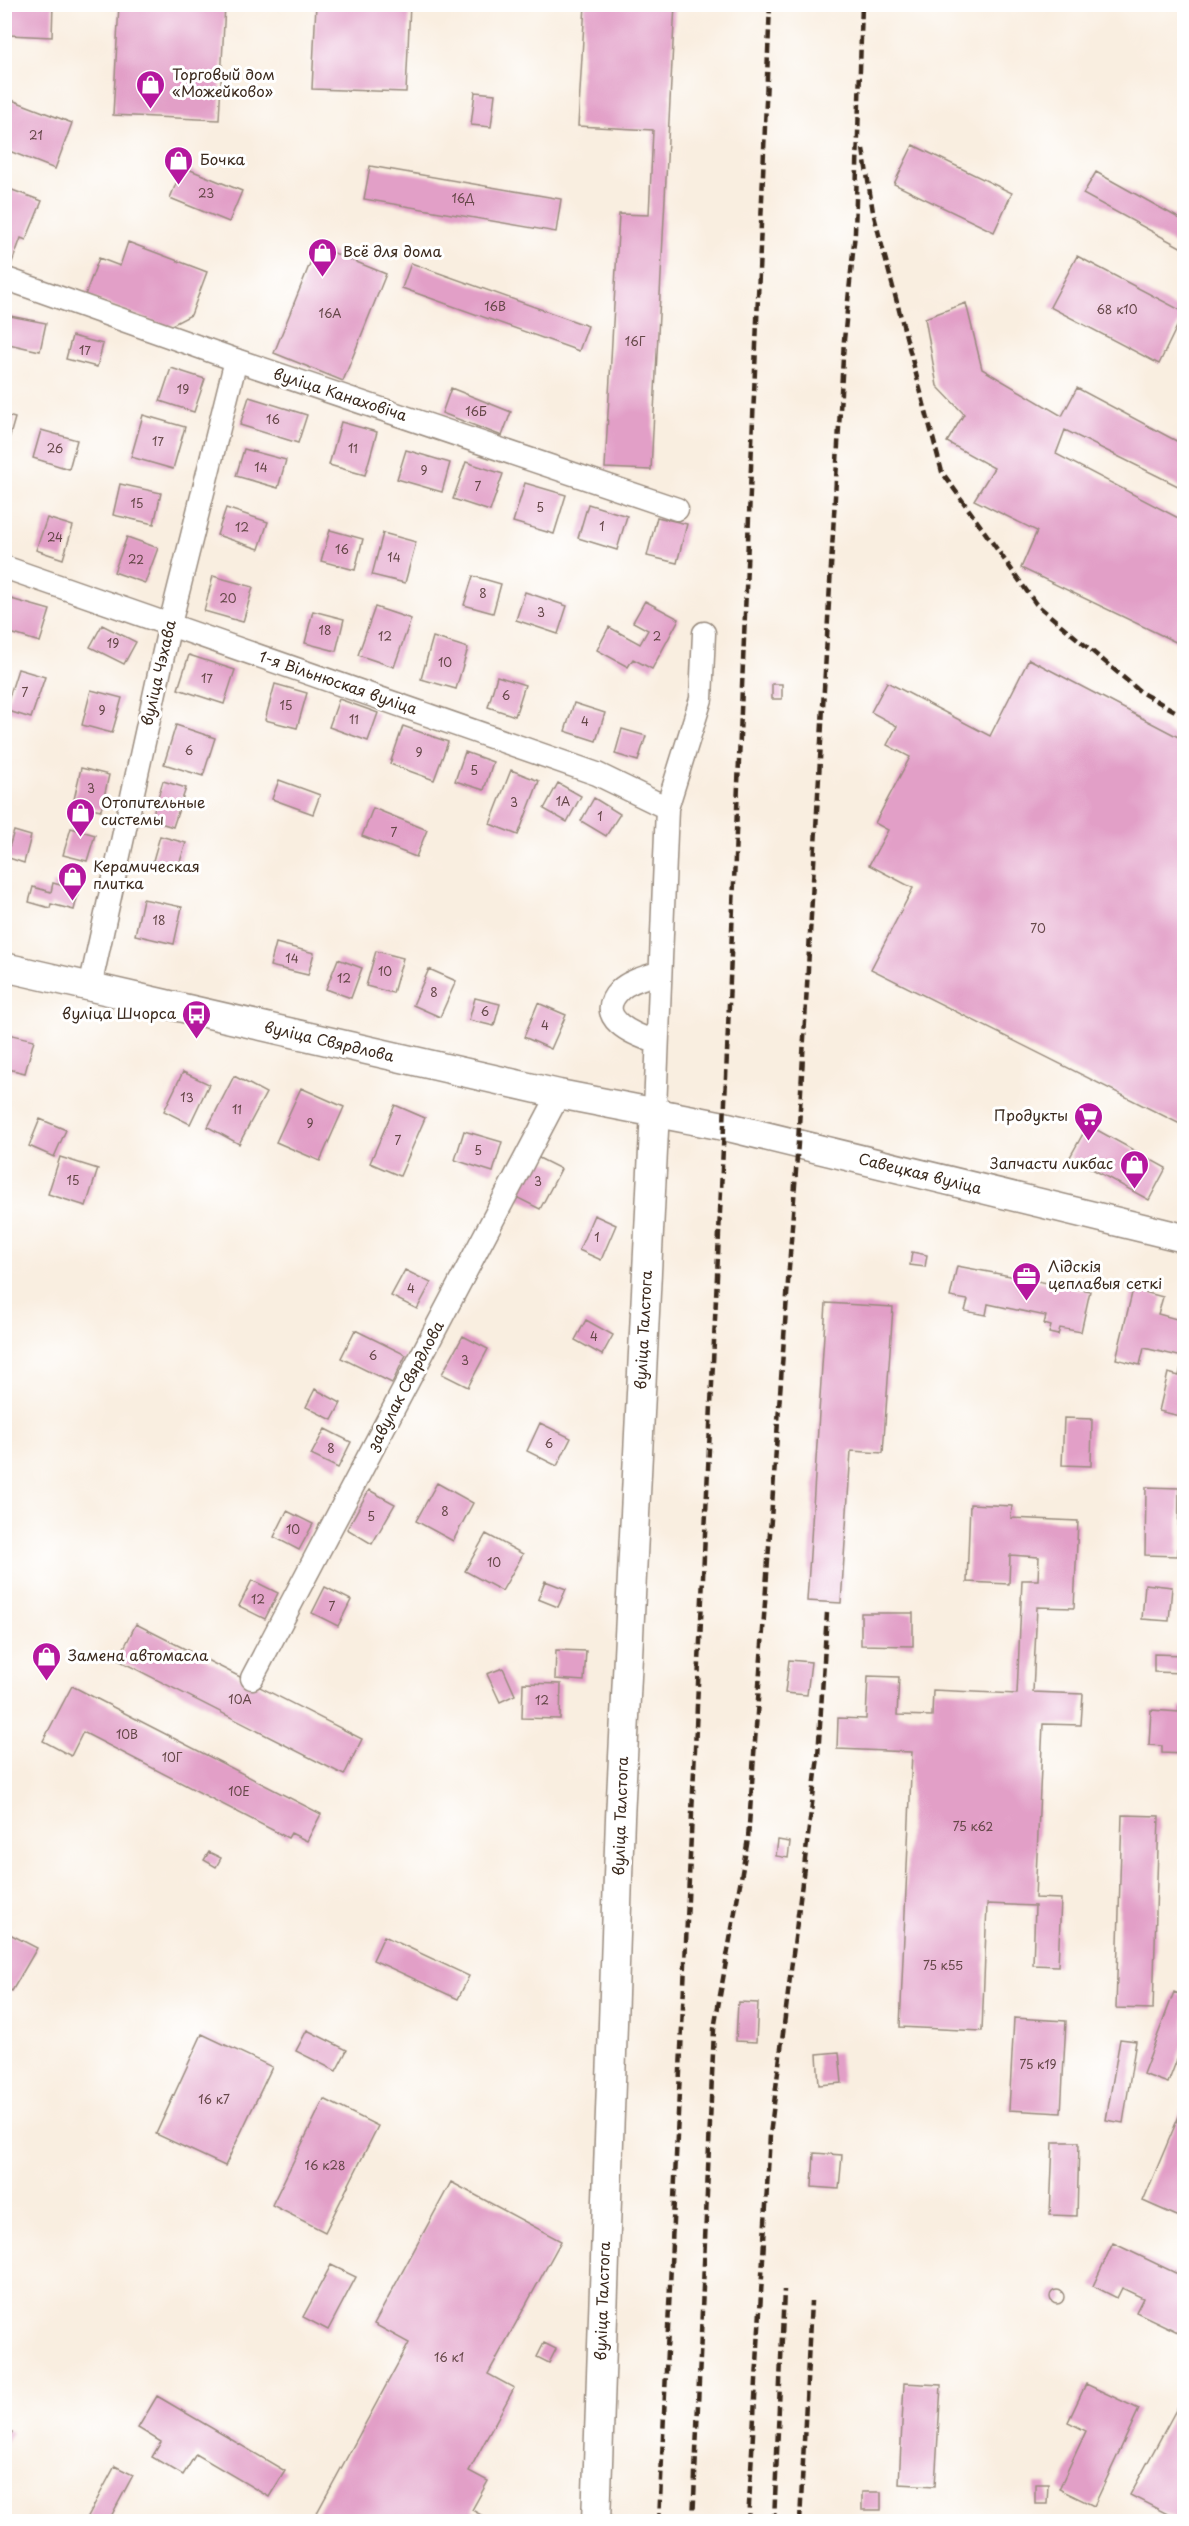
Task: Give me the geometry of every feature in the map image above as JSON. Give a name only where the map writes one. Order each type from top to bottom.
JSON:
[{"type":"main road","name":"вуліца Свярдлова","points":[[4,967],[559,1094],[655,1110]]},
{"type":"main road","name":"Савецкая вуліца","points":[[655,1110],[1185,1238]]},
{"type":"main road","name":"вуліца Талстога","points":[[596,2522],[620,1818],[655,1110]]},
{"type":"street","name":"вуліца Канаховіча","points":[[4,278],[236,360],[677,509]]},
{"type":"street","name":"вуліца Чэхава","points":[[90,987],[170,624],[236,360]]},
{"type":"street","name":"1-я Вільнюская вуліца","points":[[4,567],[597,774],[667,808]]},
{"type":"street","points":[[655,1110],[658,973],[667,808],[701,699],[704,633]]},
{"type":"street","points":[[656,1042],[634,1035],[620,1027],[613,1016],[612,1000],[621,989],[658,973]]},
{"type":"street","name":"завулак Свярдлова","points":[[252,1678],[559,1094]]},
{"type":"building","points":[[10,4],[53,4],[52,37],[9,35]]},
{"type":"building","points":[[119,4],[225,4],[219,120],[113,115]]},
{"type":"building","points":[[316,4],[410,4],[406,92],[312,89]]},
{"type":"building","points":[[585,4],[675,4],[651,470],[605,468],[619,214],[649,215],[653,130],[578,126]]},
{"type":"building","points":[[475,92],[495,94],[491,127],[471,125]]},
{"type":"building","points":[[4,97],[72,123],[55,169],[4,149]]},
{"type":"building","points":[[913,145],[1012,193],[994,232],[894,184]]},
{"type":"building","points":[[370,166],[561,199],[556,232],[364,199]]},
{"type":"building","points":[[183,167],[242,191],[229,222],[170,198]]},
{"type":"building","points":[[1096,172],[1184,221],[1184,249],[1083,194]]},
{"type":"building","points":[[4,187],[42,201],[26,240],[21,238],[11,265],[4,263]]},
{"type":"building","points":[[128,242],[207,272],[191,315],[168,327],[85,295],[99,258],[120,266]]},
{"type":"building","points":[[317,246],[386,274],[343,381],[274,353]]},
{"type":"building","points":[[1077,256],[1184,312],[1159,364],[1050,307]]},
{"type":"building","points":[[411,263],[588,326],[579,351],[402,288]]},
{"type":"building","points":[[966,303],[982,369],[1062,416],[1077,388],[1184,445],[1184,489],[1065,430],[1056,454],[1184,521],[1184,646],[1021,568],[1037,531],[974,500],[994,468],[947,442],[964,414],[937,386],[925,318]]},
{"type":"building","points":[[10,316],[46,323],[40,351],[4,343]]},
{"type":"building","points":[[72,336],[103,344],[97,367],[66,359]]},
{"type":"building","points":[[171,368],[205,379],[194,412],[160,401]]},
{"type":"building","points":[[451,388],[511,412],[502,436],[442,413]]},
{"type":"building","points":[[249,397],[307,415],[298,443],[240,425]]},
{"type":"building","points":[[4,415],[15,418],[5,453],[4,453]]},
{"type":"building","points":[[143,415],[185,427],[173,469],[131,457]]},
{"type":"building","points":[[341,422],[377,432],[365,475],[329,465]]},
{"type":"building","points":[[41,430],[77,440],[69,469],[33,458]]},
{"type":"building","points":[[244,449],[286,460],[278,488],[236,476]]},
{"type":"building","points":[[406,450],[450,463],[442,492],[397,479]]},
{"type":"building","points":[[466,462],[503,474],[490,511],[453,499]]},
{"type":"building","points":[[525,483],[566,495],[554,534],[513,522]]},
{"type":"building","points":[[120,484],[161,493],[154,524],[113,515]]},
{"type":"building","points":[[588,504],[627,516],[617,550],[578,538]]},
{"type":"building","points":[[226,508],[268,522],[259,549],[217,535]]},
{"type":"building","points":[[657,517],[687,524],[677,563],[647,556]]},
{"type":"building","points":[[47,518],[73,526],[63,559],[36,550]]},
{"type":"building","points":[[330,530],[363,539],[355,570],[321,561]]},
{"type":"building","points":[[383,533],[416,542],[405,583],[372,575]]},
{"type":"building","points":[[127,537],[158,548],[145,583],[114,572]]},
{"type":"building","points":[[213,576],[253,587],[243,622],[204,611]]},
{"type":"building","points":[[473,576],[501,584],[493,613],[464,605]]},
{"type":"building","points":[[525,592],[567,606],[558,634],[516,620]]},
{"type":"building","points":[[4,597],[50,610],[40,642],[4,631]]},
{"type":"building","points":[[645,601],[679,619],[652,669],[633,659],[628,667],[597,650],[609,627],[640,644],[648,630],[633,622]]},
{"type":"building","points":[[375,607],[411,619],[394,667],[358,655]]},
{"type":"building","points":[[313,611],[344,619],[336,651],[305,643]]},
{"type":"building","points":[[102,625],[136,642],[124,664],[90,647]]},
{"type":"building","points":[[433,637],[468,648],[456,689],[421,679]]},
{"type":"building","points":[[189,655],[235,670],[224,704],[178,689]]},
{"type":"building","points":[[1029,659],[1184,740],[1184,1126],[871,969],[913,888],[869,865],[888,830],[875,823],[910,757],[887,745],[897,726],[871,712],[887,682],[990,736]]},
{"type":"building","points":[[18,669],[45,677],[31,718],[5,710]]},
{"type":"building","points":[[497,676],[525,685],[515,716],[488,707]]},
{"type":"building","points":[[275,684],[307,693],[297,728],[265,720]]},
{"type":"building","points":[[772,684],[782,684],[782,699],[772,699]]},
{"type":"building","points":[[91,690],[122,698],[112,733],[82,725]]},
{"type":"building","points":[[339,699],[378,713],[368,741],[329,727]]},
{"type":"building","points":[[574,703],[605,713],[596,741],[565,731]]},
{"type":"building","points":[[176,725],[215,738],[203,776],[164,764]]},
{"type":"building","points":[[403,726],[448,742],[434,780],[390,764]]},
{"type":"building","points":[[622,729],[646,736],[638,761],[615,754]]},
{"type":"building","points":[[465,752],[493,762],[484,790],[455,781]]},
{"type":"building","points":[[81,768],[109,775],[101,810],[73,804]]},
{"type":"building","points":[[511,770],[539,781],[518,835],[490,824]]},
{"type":"building","points":[[279,780],[320,795],[313,814],[272,799]]},
{"type":"building","points":[[163,781],[186,788],[173,827],[151,820]]},
{"type":"building","points":[[558,783],[581,796],[567,822],[544,809]]},
{"type":"building","points":[[594,798],[620,814],[606,836],[581,821]]},
{"type":"building","points":[[373,808],[427,830],[416,857],[362,836]]},
{"type":"building","points":[[71,828],[95,835],[87,861],[63,855]]},
{"type":"building","points":[[14,831],[31,836],[24,863],[6,857]]},
{"type":"building","points":[[160,836],[186,843],[177,871],[152,864]]},
{"type":"building","points":[[53,883],[79,890],[74,910],[51,904],[50,908],[29,902],[33,887],[51,892]]},
{"type":"building","points":[[143,899],[182,907],[174,944],[135,935]]},
{"type":"building","points":[[276,943],[314,953],[308,975],[270,966]]},
{"type":"building","points":[[376,951],[403,958],[393,993],[366,986]]},
{"type":"building","points":[[338,959],[362,968],[351,998],[326,989]]},
{"type":"building","points":[[429,969],[456,981],[440,1017],[413,1005]]},
{"type":"building","points":[[475,998],[500,1004],[494,1026],[469,1020]]},
{"type":"building","points":[[538,1003],[566,1015],[551,1049],[524,1037]]},
{"type":"building","points":[[4,1033],[34,1040],[25,1073],[4,1068]]},
{"type":"building","points":[[183,1072],[209,1084],[190,1124],[164,1111]]},
{"type":"building","points":[[234,1076],[266,1093],[239,1144],[208,1127]]},
{"type":"building","points":[[301,1088],[344,1107],[320,1161],[276,1142]]},
{"type":"building","points":[[395,1105],[425,1118],[400,1176],[370,1163]]},
{"type":"building","points":[[40,1119],[66,1130],[54,1157],[29,1146]]},
{"type":"building","points":[[1088,1125],[1166,1168],[1149,1200],[1070,1157]]},
{"type":"building","points":[[464,1131],[502,1142],[493,1172],[455,1160]]},
{"type":"building","points":[[535,1156],[561,1169],[540,1209],[514,1196]]},
{"type":"building","points":[[60,1157],[98,1169],[86,1206],[48,1194]]},
{"type":"building","points":[[594,1215],[616,1225],[601,1260],[579,1250]]},
{"type":"building","points":[[912,1252],[927,1255],[925,1267],[910,1265]]},
{"type":"building","name":"Лідскія цеплавыя сеткі","points":[[957,1266],[1090,1291],[1081,1332],[1060,1328],[1058,1335],[1049,1333],[1051,1326],[1044,1324],[1046,1316],[988,1304],[986,1315],[965,1311],[968,1300],[950,1297]]},
{"type":"building","points":[[405,1270],[431,1283],[417,1309],[391,1296]]},
{"type":"building","points":[[1133,1289],[1163,1297],[1158,1314],[1184,1321],[1184,1417],[1159,1411],[1168,1373],[1179,1376],[1183,1357],[1144,1348],[1140,1365],[1116,1359]]},
{"type":"building","points":[[826,1303],[893,1307],[883,1453],[851,1451],[841,1603],[807,1601]]},
{"type":"building","points":[[586,1320],[613,1335],[602,1355],[575,1340]]},
{"type":"building","points":[[355,1330],[406,1355],[392,1383],[341,1358]]},
{"type":"building","points":[[463,1336],[488,1349],[468,1387],[442,1374]]},
{"type":"building","points":[[315,1389],[341,1403],[332,1420],[306,1407]]},
{"type":"building","points":[[1064,1418],[1092,1419],[1091,1466],[1062,1465]]},
{"type":"building","points":[[540,1423],[571,1438],[557,1466],[527,1451]]},
{"type":"building","points":[[325,1429],[351,1442],[338,1468],[311,1455]]},
{"type":"building","points":[[437,1483],[473,1503],[453,1541],[416,1521]]},
{"type":"building","points":[[1146,1487],[1179,1488],[1178,1556],[1145,1555]]},
{"type":"building","points":[[369,1490],[395,1504],[372,1544],[347,1529]]},
{"type":"building","points":[[970,1504],[1012,1506],[1011,1518],[1078,1521],[1074,1608],[1037,1607],[1033,1692],[1083,1694],[1081,1725],[1043,1724],[1035,1898],[1061,1899],[1058,1966],[1033,1965],[1035,1906],[987,1904],[982,2031],[900,2027],[912,1752],[837,1749],[838,1718],[866,1719],[868,1676],[899,1677],[897,1715],[932,1716],[933,1690],[1017,1694],[1022,1580],[1038,1580],[1039,1557],[1010,1555],[1009,1584],[967,1582]]},
{"type":"building","points":[[287,1511],[313,1524],[299,1550],[274,1537]]},
{"type":"building","points":[[486,1534],[523,1554],[502,1591],[465,1571]]},
{"type":"building","points":[[252,1580],[278,1593],[265,1619],[239,1606]]},
{"type":"building","points":[[545,1581],[566,1589],[558,1607],[538,1599]]},
{"type":"building","points":[[1145,1584],[1172,1587],[1169,1621],[1142,1619]]},
{"type":"building","points":[[325,1587],[351,1600],[338,1626],[312,1613]]},
{"type":"building","points":[[861,1613],[913,1613],[913,1646],[861,1645]]},
{"type":"building","points":[[136,1624],[362,1739],[344,1775],[118,1660]]},
{"type":"building","points":[[556,1650],[586,1651],[584,1681],[555,1679]]},
{"type":"building","points":[[1154,1654],[1184,1655],[1184,1673],[1154,1672]]},
{"type":"building","points":[[789,1660],[811,1662],[807,1695],[785,1693]]},
{"type":"building","points":[[503,1668],[515,1695],[500,1702],[487,1674]]},
{"type":"building","points":[[523,1683],[561,1684],[560,1719],[522,1718]]},
{"type":"building","points":[[72,1686],[321,1814],[307,1841],[291,1833],[288,1838],[83,1732],[71,1756],[43,1741]]},
{"type":"building","points":[[1179,1707],[1184,1707],[1184,1754],[1162,1753],[1162,1746],[1149,1745],[1151,1710],[1179,1712]]},
{"type":"building","points":[[1122,1815],[1159,1816],[1153,2009],[1116,2008]]},
{"type":"building","points":[[778,1840],[790,1842],[788,1858],[776,1856]]},
{"type":"building","points":[[209,1852],[221,1858],[216,1867],[204,1860]]},
{"type":"building","points":[[4,1931],[37,1948],[12,1991],[4,1987]]},
{"type":"building","points":[[384,1936],[469,1976],[458,1999],[373,1960]]},
{"type":"building","points":[[1174,1992],[1184,1996],[1184,2041],[1168,2083],[1143,2074]]},
{"type":"building","points":[[738,2002],[758,2003],[756,2042],[736,2041]]},
{"type":"building","points":[[1014,2018],[1066,2021],[1061,2113],[1009,2110]]},
{"type":"building","points":[[307,2030],[347,2050],[336,2071],[296,2051]]},
{"type":"building","points":[[202,2034],[272,2067],[225,2166],[156,2134]]},
{"type":"building","points":[[1120,2039],[1136,2041],[1123,2123],[1106,2120]]},
{"type":"building","points":[[839,2052],[842,2083],[819,2085],[817,2054]]},
{"type":"building","points":[[324,2099],[378,2126],[325,2232],[272,2205]]},
{"type":"building","points":[[1184,2104],[1184,2219],[1143,2201]]},
{"type":"building","points":[[1053,2142],[1079,2142],[1077,2216],[1050,2215]]},
{"type":"building","points":[[814,2153],[842,2155],[839,2189],[812,2187]]},
{"type":"building","points":[[451,2182],[561,2241],[488,2374],[514,2388],[469,2471],[488,2481],[472,2510],[485,2517],[483,2522],[312,2522],[409,2343],[374,2324]]},
{"type":"building","points":[[1113,2243],[1184,2277],[1184,2335],[1136,2312],[1143,2298],[1122,2288],[1117,2298],[1093,2286]]},
{"type":"building","points":[[331,2265],[356,2277],[328,2330],[303,2317]]},
{"type":"building","points":[[1057,2290],[1062,2292],[1064,2297],[1062,2302],[1057,2304],[1052,2302],[1050,2297],[1052,2292]]},
{"type":"building","points":[[544,2343],[556,2349],[549,2363],[537,2357]]},
{"type":"building","points":[[904,2383],[941,2385],[935,2486],[899,2484]]},
{"type":"building","points":[[1086,2384],[1139,2409],[1094,2506],[1059,2489],[1086,2431],[1068,2422]]},
{"type":"building","points":[[1184,2395],[1184,2522],[1183,2522],[1130,2495]]},
{"type":"building","points":[[157,2396],[285,2471],[269,2497],[196,2454],[183,2475],[152,2457],[161,2442],[138,2428]]},
{"type":"building","points":[[4,2428],[12,2432],[4,2446]]},
{"type":"building","points":[[115,2466],[133,2475],[108,2522],[85,2522]]},
{"type":"building","points":[[1035,2484],[1048,2484],[1047,2504],[1035,2504]]},
{"type":"building","points":[[862,2492],[881,2492],[881,2510],[862,2510]]},
{"type":"railway","points":[[659,2522],[724,1126],[770,4]]},
{"type":"railway","points":[[693,2522],[714,2029],[748,1839],[798,1143],[844,340],[855,233],[862,4]]},
{"type":"railway","points":[[863,149],[873,212],[942,472],[1036,604],[1142,693],[1184,716]]},
{"type":"railway","points":[[748,2522],[770,2135],[818,1757],[827,1613]]},
{"type":"railway","points":[[774,2522],[784,2290]]},
{"type":"railway","points":[[800,2522],[811,2301]]},
{"type":"place","name":"Торговый дом «Можейково»","points":[[151,110]]},
{"type":"place","name":"Бочка","points":[[179,186]]},
{"type":"place","name":"Всё для дома","points":[[322,278]]},
{"type":"place","name":"Отопительные системы","points":[[80,838]]},
{"type":"place","name":"Керамическая плитка","points":[[72,902]]},
{"type":"place","name":"вуліца Шчорса","points":[[197,1040]]},
{"type":"place","name":"Продукты","points":[[1089,1142]]},
{"type":"place","name":"Запчасти ликбас","points":[[1134,1190]]},
{"type":"place","name":"Лідскія цеплавыя сеткі","points":[[1027,1302]]},
{"type":"place","name":"Замена автомасла","points":[[47,1682]]}]
